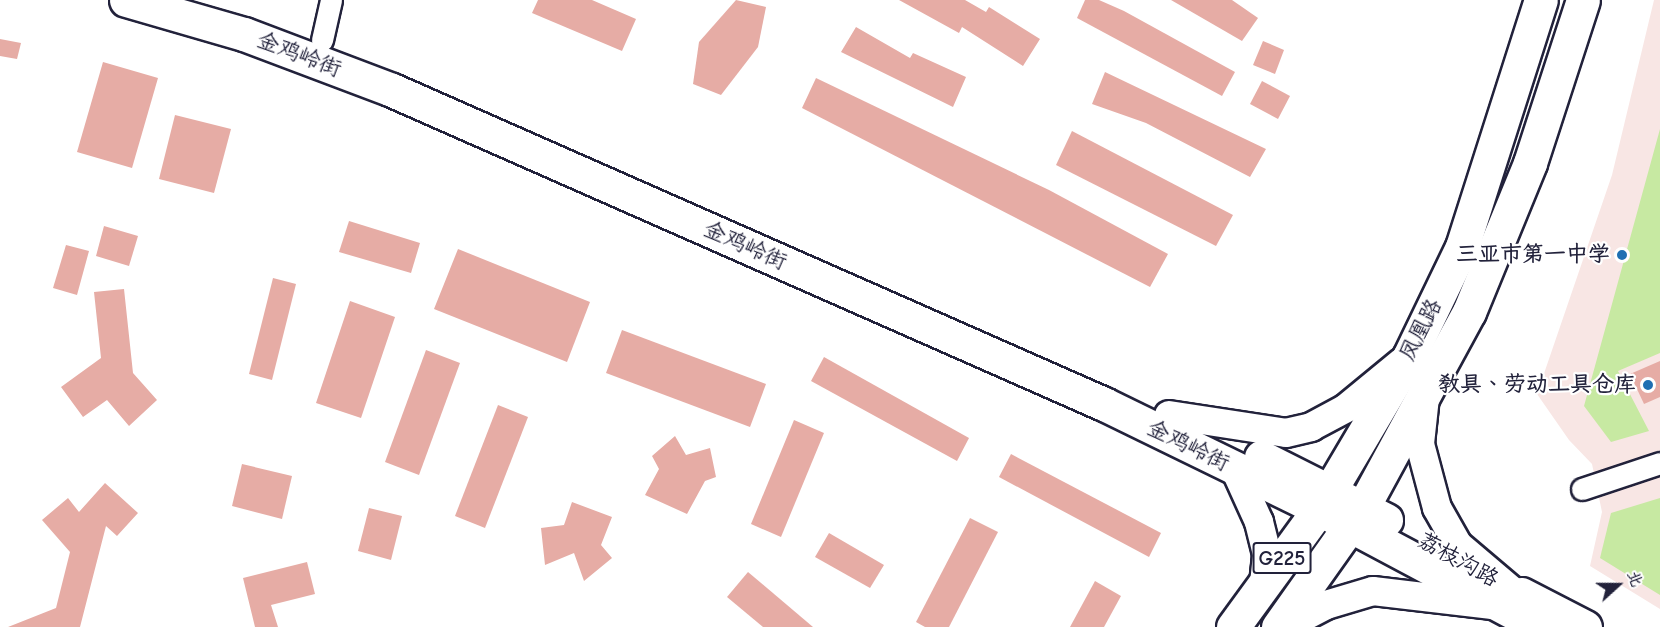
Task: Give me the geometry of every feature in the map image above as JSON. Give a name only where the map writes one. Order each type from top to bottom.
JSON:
[{"type":"main road","name":"金鸡岭街","points":[[126,0],[244,34],[392,90],[1104,404],[1235,468],[1325,499]]},
{"type":"main road","name":"金鸡岭街","points":[[196,0],[322,40],[1169,415],[1325,499]]},
{"type":"main road","name":"凤凰路","points":[[1233,627],[1325,499],[1409,357],[1462,247],[1541,0]]},
{"type":"main road","name":"凤凰路","points":[[1278,627],[1357,517],[1469,312],[1530,163],[1582,0]]},
{"type":"main road","points":[[1169,415],[1294,431],[1346,408],[1409,357]]},
{"type":"main road","points":[[1425,396],[1420,444],[1437,508],[1458,545],[1509,599]]},
{"type":"main road","points":[[1235,468],[1259,522],[1267,555],[1263,583]]},
{"type":"main road","name":"荔枝沟路","points":[[1325,499],[1509,599],[1585,627]]},
{"type":"main road","points":[[1284,627],[1326,605],[1373,591],[1509,599]]},
{"type":"main road","name":"荔枝沟路","points":[[1509,599],[1541,627]]},
{"type":"street","points":[[322,40],[331,0]]},
{"type":"street","points":[[1582,489],[1660,463]]},
{"type":"shaded area","name":"三亚市第一中学","points":[[1654,0],[1660,0],[1660,609],[1590,566],[1602,512],[1592,464],[1569,440],[1537,394],[1612,175]]},
{"type":"green space","points":[[1660,129],[1660,353],[1618,371],[1649,431],[1611,442],[1584,406]]},
{"type":"green space","points":[[1660,498],[1660,595],[1600,558],[1611,513]]},
{"type":"building","points":[[538,0],[592,0],[636,19],[622,51],[532,13]]},
{"type":"building","points":[[736,0],[766,7],[758,47],[721,95],[693,84],[699,42]]},
{"type":"building","points":[[899,0],[965,0],[986,12],[989,7],[1040,39],[1023,66],[962,27],[959,33]]},
{"type":"building","points":[[1085,0],[1099,0],[1124,11],[1235,72],[1222,96],[1077,18]]},
{"type":"building","points":[[1171,0],[1232,0],[1258,18],[1242,41]]},
{"type":"building","points":[[856,27],[910,58],[913,53],[966,77],[953,107],[841,52]]},
{"type":"building","points":[[0,39],[21,43],[17,59],[0,56]]},
{"type":"building","points":[[1263,41],[1284,50],[1275,74],[1253,65]]},
{"type":"building","points":[[103,62],[158,78],[132,168],[77,152]]},
{"type":"building","points":[[1105,72],[1266,149],[1250,177],[1146,123],[1092,104]]},
{"type":"building","points":[[816,78],[1049,190],[1168,254],[1150,287],[802,108]]},
{"type":"building","points":[[1262,81],[1290,96],[1278,119],[1250,104]]},
{"type":"building","points":[[175,115],[231,129],[214,193],[159,179]]},
{"type":"building","points":[[1072,131],[1233,215],[1216,246],[1056,165]]},
{"type":"building","points":[[349,221],[420,243],[411,273],[339,252]]},
{"type":"building","points":[[104,226],[138,236],[129,266],[96,256]]},
{"type":"building","points":[[66,245],[89,251],[77,295],[53,288]]},
{"type":"building","points":[[458,249],[590,302],[567,362],[434,309]]},
{"type":"building","points":[[273,278],[296,284],[272,380],[249,374]]},
{"type":"building","points":[[124,289],[133,373],[157,400],[129,426],[107,400],[83,417],[61,387],[101,358],[94,292]]},
{"type":"building","points":[[350,301],[395,317],[361,418],[316,403]]},
{"type":"building","points":[[622,330],[766,384],[750,427],[606,373]]},
{"type":"building","points":[[426,350],[460,363],[419,475],[385,462]]},
{"type":"building","points":[[824,357],[969,438],[957,461],[811,381]]},
{"type":"building","name":"教具、劳动工具仓库","points":[[1660,361],[1660,397],[1644,404],[1630,374]]},
{"type":"building","points":[[498,405],[528,417],[485,528],[455,516]]},
{"type":"building","points":[[794,420],[824,433],[781,537],[751,524]]},
{"type":"building","points":[[675,436],[686,455],[710,448],[716,477],[705,481],[687,514],[645,495],[659,469],[652,456]]},
{"type":"building","points":[[1011,454],[1161,533],[1149,557],[999,477]]},
{"type":"building","points":[[242,464],[292,476],[282,519],[232,506]]},
{"type":"building","points":[[105,483],[138,513],[117,536],[106,526],[80,627],[8,627],[56,608],[70,552],[42,520],[68,498],[79,512]]},
{"type":"building","points":[[572,502],[612,517],[601,545],[612,558],[584,581],[574,553],[545,565],[541,528],[564,525]]},
{"type":"building","points":[[369,508],[402,516],[391,560],[358,551]]},
{"type":"building","points":[[970,518],[998,532],[949,627],[925,627],[916,622]]},
{"type":"building","points":[[829,533],[884,565],[870,588],[815,557]]},
{"type":"building","points":[[307,562],[315,594],[271,605],[278,627],[255,627],[243,578]]},
{"type":"building","points":[[748,572],[813,627],[763,627],[727,597]]},
{"type":"building","points":[[1095,581],[1121,596],[1104,627],[1070,627]]},
{"type":"place","name":"三亚市第一中学","points":[[1622,255]]},
{"type":"place","name":"教具、劳动工具仓库","points":[[1648,385]]}]
